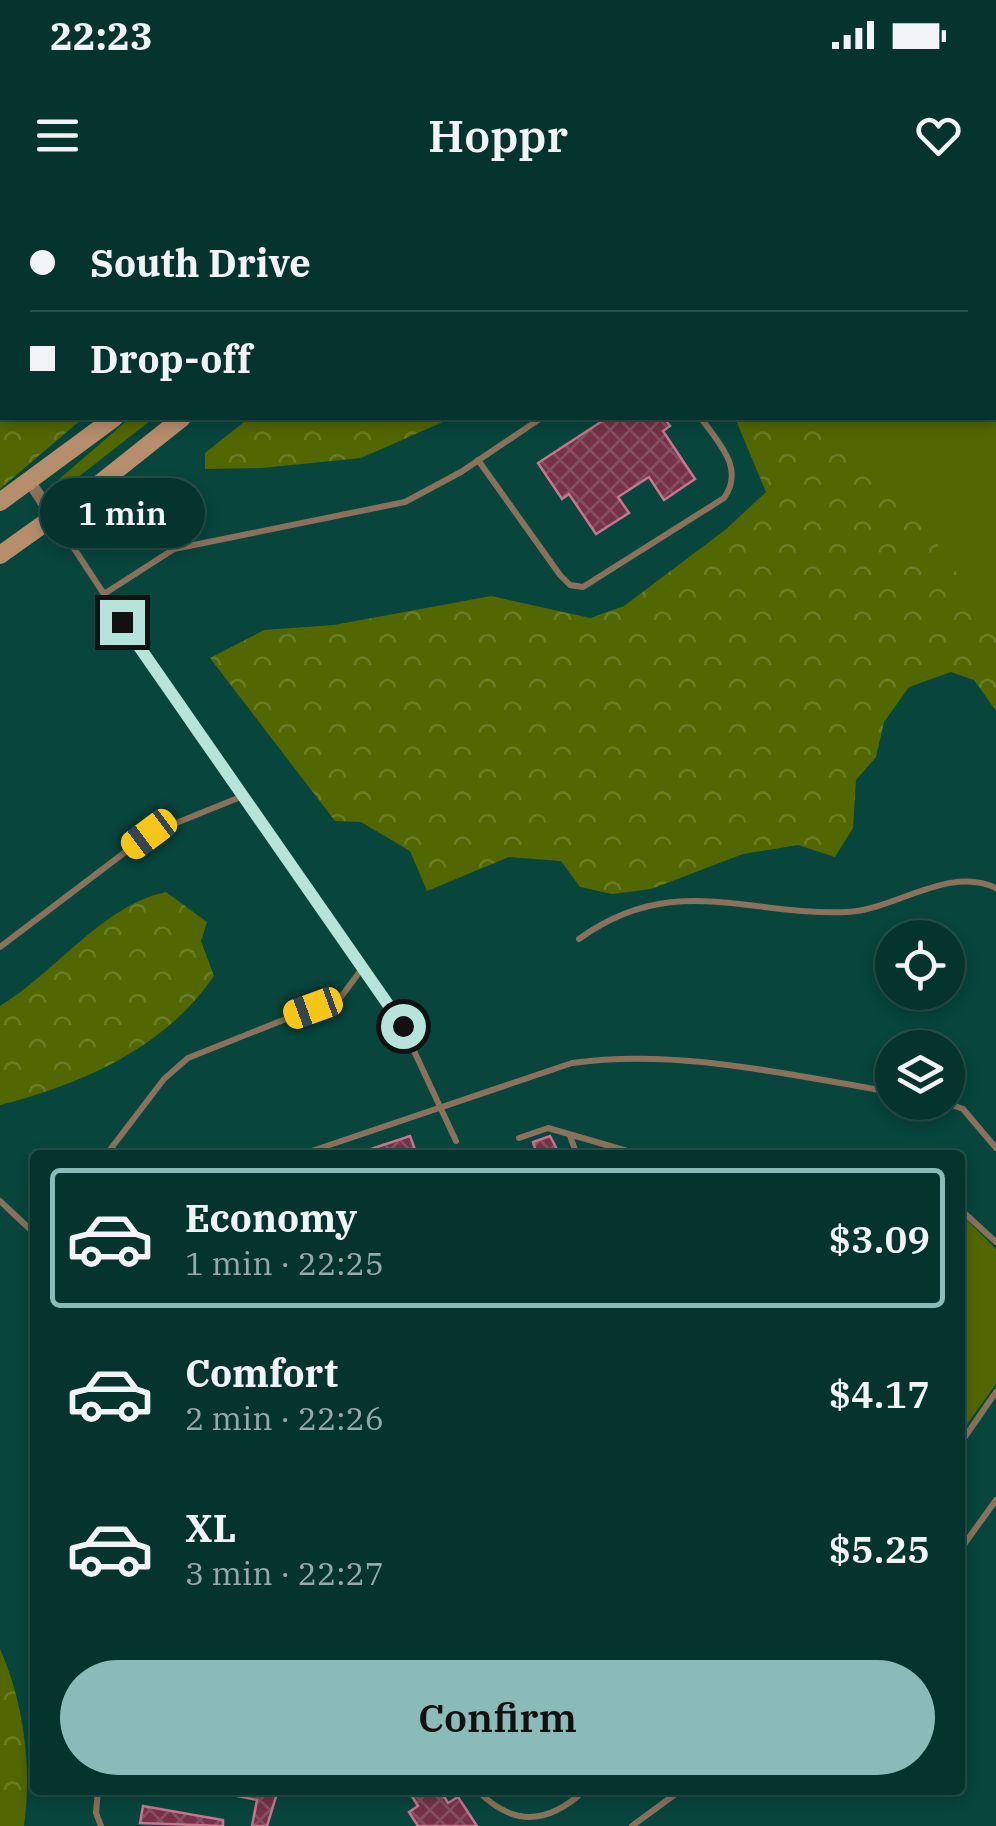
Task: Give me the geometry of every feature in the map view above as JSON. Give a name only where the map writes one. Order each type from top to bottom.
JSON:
[{"type":"main road","points":[[0,502],[111,420]]},
{"type":"main road","points":[[0,554],[179,420]]},
{"type":"street","points":[[30,482],[53,517]]},
{"type":"lane","points":[[104,594],[174,549],[382,509],[434,488],[538,420]]},
{"type":"lane","points":[[478,460],[560,576],[570,585],[583,587],[724,498],[732,486],[732,464],[702,420]]},
{"type":"lane","points":[[53,517],[196,734],[394,1008],[456,1141]]},
{"type":"lane","points":[[0,947],[149,834],[244,796]]},
{"type":"lane","points":[[579,939],[601,923],[676,901],[714,899],[849,912],[952,884],[974,882],[996,888]]},
{"type":"lane","points":[[110,1150],[164,1080],[188,1058],[342,997],[364,966]]},
{"type":"lane","points":[[315,1150],[572,1063],[617,1056],[767,1072],[875,1089]]},
{"type":"lane","points":[[965,1111],[996,1148]]},
{"type":"lane","points":[[518,1138],[548,1128],[624,1150]]},
{"type":"lane","points":[[570,1134],[575,1150]]},
{"type":"lane","points":[[0,1201],[30,1229]]},
{"type":"lane","points":[[965,1214],[996,1242]]},
{"type":"lane","points":[[965,1437],[996,1392]]},
{"type":"lane","points":[[965,1543],[996,1500]]},
{"type":"lane","points":[[98,1795],[96,1813],[101,1826]]},
{"type":"lane","points":[[481,1795],[501,1818],[524,1823],[545,1819],[580,1795]]},
{"type":"lane","points":[[632,1826],[675,1795]]},
{"type":"green space","points":[[0,420],[81,420],[0,489]]},
{"type":"green space","points":[[128,420],[151,420],[55,495],[50,487]]},
{"type":"green space","points":[[246,420],[447,420],[361,458],[262,468],[205,469],[205,453]]},
{"type":"green space","points":[[736,420],[835,420],[893,496],[931,535],[996,631],[996,711],[974,680],[951,672],[909,687],[884,722],[876,757],[856,780],[853,828],[835,857],[798,845],[743,854],[651,889],[612,894],[580,887],[561,861],[509,857],[427,891],[410,851],[361,822],[335,821],[210,658],[264,630],[334,625],[491,596],[590,618],[624,606],[725,530],[766,492]]},
{"type":"green space","points":[[819,420],[996,420],[996,675]]},
{"type":"green space","points":[[166,892],[207,922],[201,941],[214,976],[172,1023],[119,1060],[61,1086],[0,1105],[0,1006],[100,925],[143,899]]},
{"type":"green space","points":[[965,1218],[996,1249],[996,1384],[965,1427]]},
{"type":"green space","points":[[0,1649],[15,1691],[24,1736],[24,1826],[0,1826]]},
{"type":"building","points":[[604,420],[666,420],[670,426],[663,431],[695,479],[664,500],[649,477],[618,497],[629,513],[596,534],[569,494],[562,499],[538,463]]},
{"type":"building","points":[[410,1136],[415,1150],[368,1150]]},
{"type":"building","points":[[550,1136],[557,1150],[535,1150],[533,1142]]},
{"type":"building","points":[[232,1795],[276,1795],[267,1826],[252,1826],[257,1800]]},
{"type":"building","points":[[411,1795],[443,1795],[448,1803],[458,1797],[477,1826],[418,1826],[409,1812],[418,1806]]},
{"type":"building","points":[[143,1806],[223,1820],[223,1826],[140,1823]]},
{"type":"route","points":[[122,622],[196,734],[252,807],[403,1026]]}]
